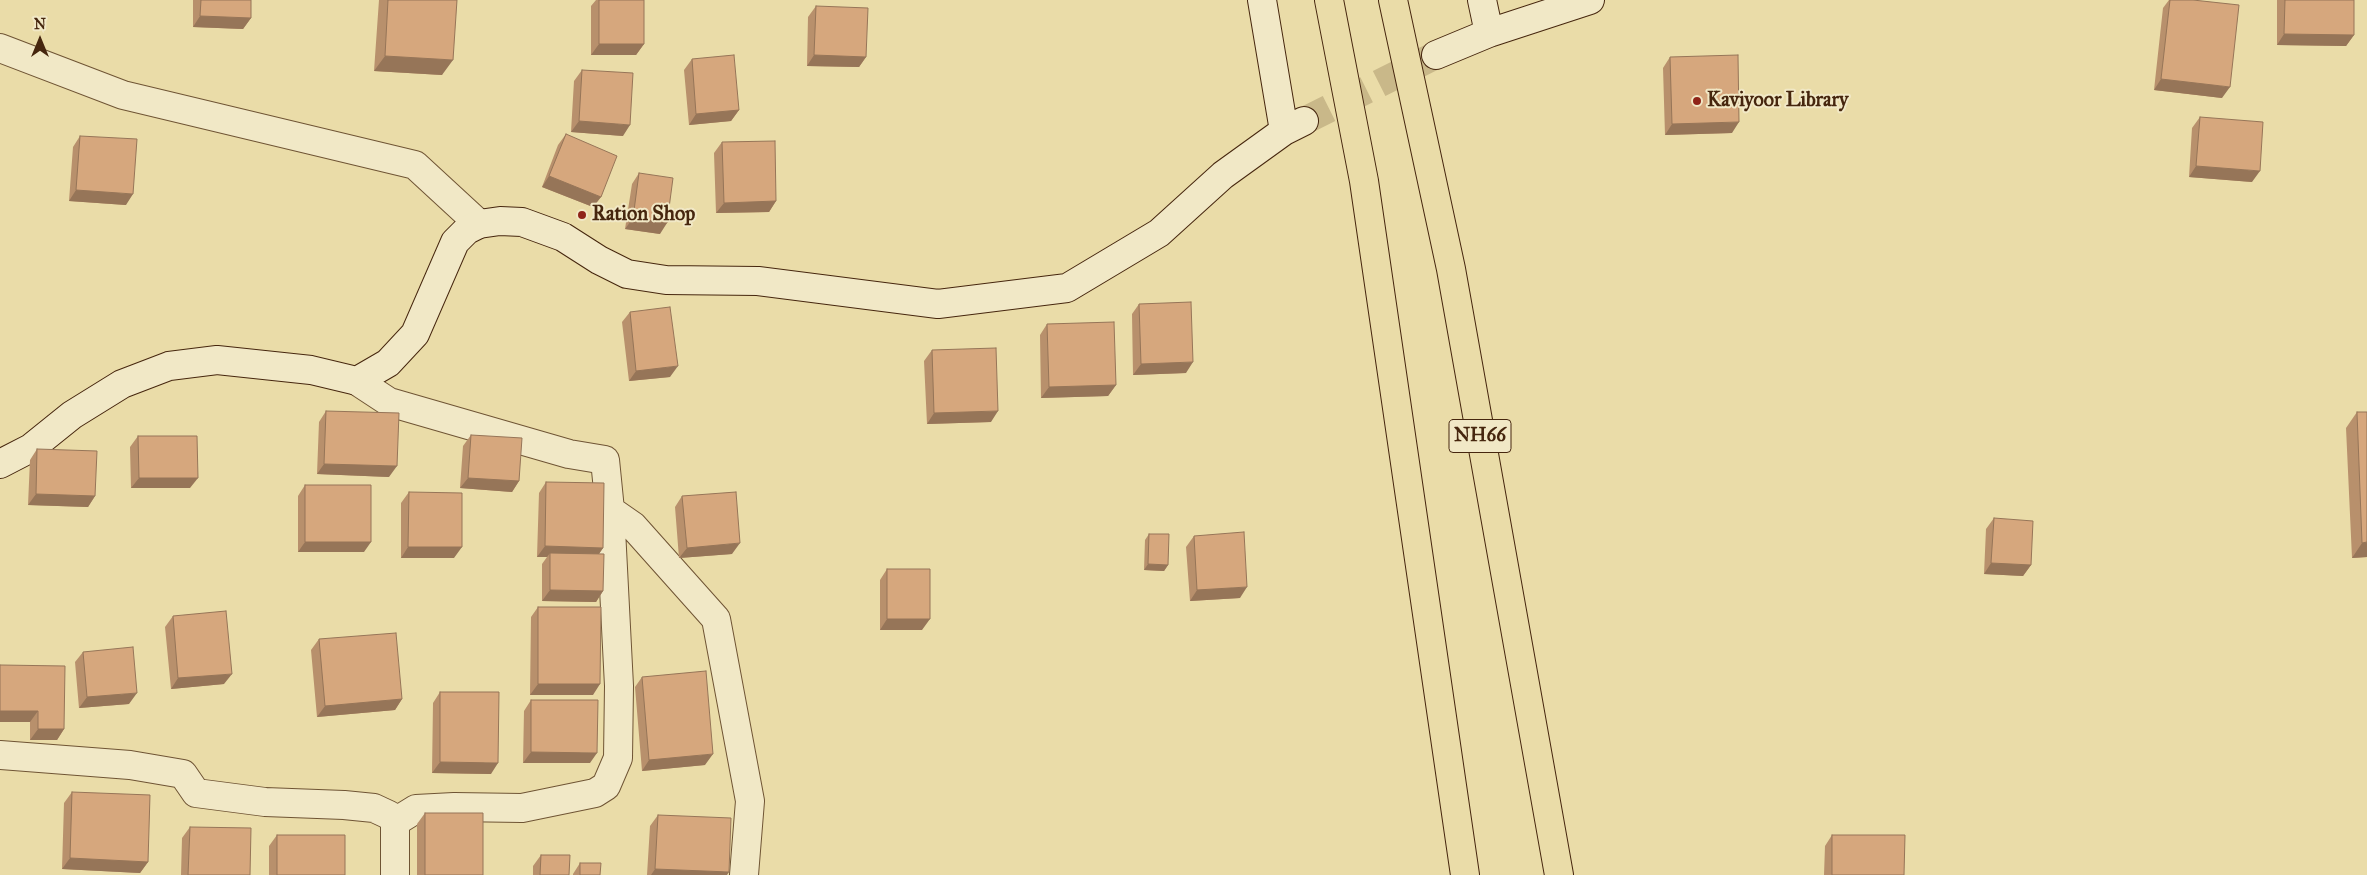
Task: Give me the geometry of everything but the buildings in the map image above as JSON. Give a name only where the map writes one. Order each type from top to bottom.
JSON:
[{"type":"highway","points":[[1329,0],[1364,181],[1465,875]]},
{"type":"highway","name":"NH66","points":[[1393,0],[1451,270],[1559,874]]},
{"type":"street","points":[[357,381],[388,362],[414,334],[455,242],[467,230],[479,224],[500,221],[522,222],[563,237],[599,260],[627,274],[666,280],[758,281],[938,304],[1068,288],[1159,233],[1223,174],[1294,126],[1262,0]]},
{"type":"street","points":[[1482,0],[1489,33]]},
{"type":"street","points":[[1436,55],[1489,33],[1590,0]]},
{"type":"street","points":[[0,48],[123,95],[415,165],[479,224]]},
{"type":"street","points":[[0,464],[32,448],[72,415],[122,384],[169,366],[217,360],[311,370],[357,381],[389,402],[569,454],[605,460],[610,510],[619,686],[618,758],[606,786],[595,793],[522,808],[454,807],[416,809],[395,822]]},
{"type":"street","points":[[610,510],[633,526],[716,619],[750,801],[744,875]]},
{"type":"street","points":[[0,755],[130,765],[183,774],[196,793],[265,802],[374,808],[389,814],[395,822],[394,875]]},
{"type":"tunnel","points":[[1304,121],[1436,55]]},
{"type":"place","name":"Kaviyoor Library","points":[[1697,101]]},
{"type":"place","name":"Ration Shop","points":[[582,215]]}]
